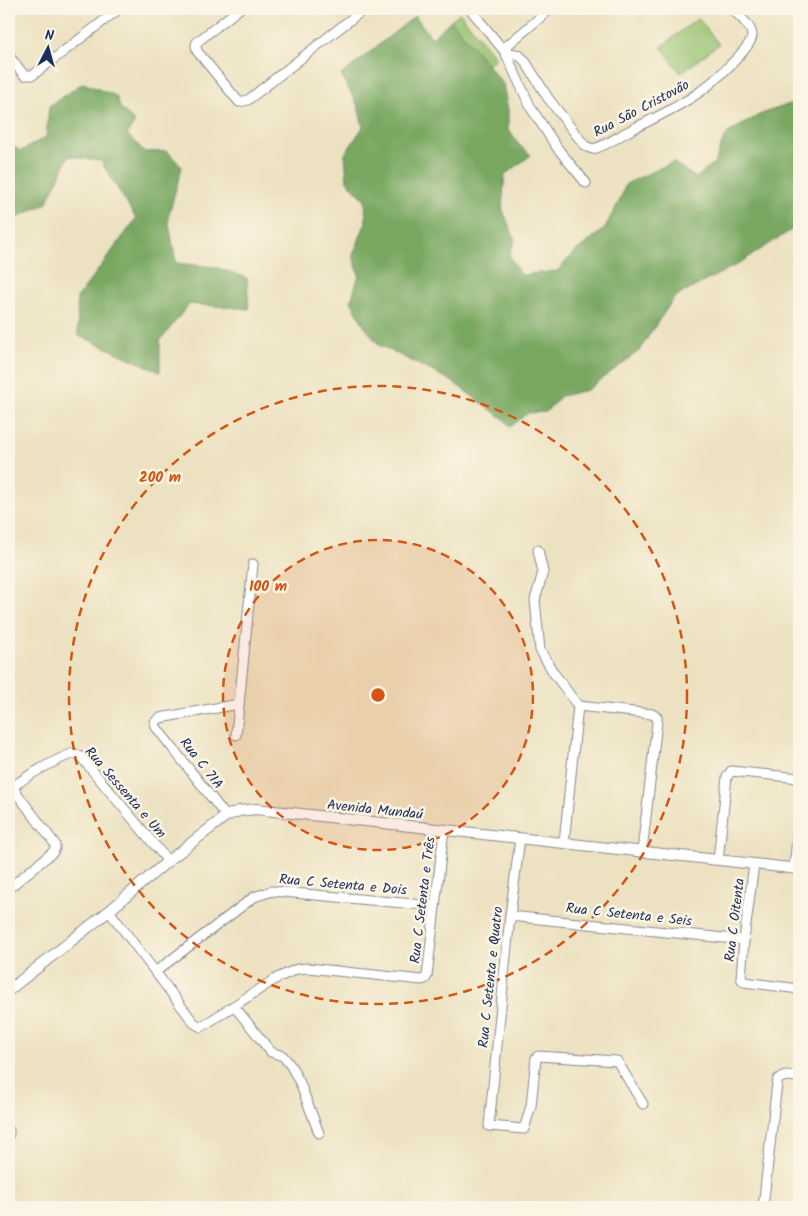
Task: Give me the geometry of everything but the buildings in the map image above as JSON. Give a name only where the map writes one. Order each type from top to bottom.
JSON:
[{"type":"street","points":[[9,56],[24,75],[33,75],[118,9]]},
{"type":"street","points":[[239,9],[196,42],[196,51],[239,102],[242,102],[248,100],[364,9]]},
{"type":"street","points":[[470,9],[504,51],[531,108],[558,148],[586,183]]},
{"type":"street","points":[[504,51],[550,9]]},
{"type":"street","name":"Rua São Cristovão","points":[[504,51],[519,55],[526,61],[548,98],[585,146],[593,149],[680,104],[702,90],[736,59],[752,39],[752,34],[750,28],[732,9]]},
{"type":"street","points":[[538,550],[543,572],[536,600],[540,650],[553,672],[578,706],[564,843]]},
{"type":"street","points":[[236,735],[253,564]]},
{"type":"street","name":"Rua C 71A","points":[[226,816],[156,727],[155,722],[160,718],[239,704]]},
{"type":"street","points":[[578,706],[652,714],[657,717],[642,852]]},
{"type":"street","name":"Rua Sessenta e Um","points":[[10,786],[73,753],[81,757],[168,861]]},
{"type":"street","points":[[718,860],[727,776],[731,771],[799,778]]},
{"type":"street","points":[[9,888],[56,848],[55,844],[10,786]]},
{"type":"street","name":"Avenida Mundaú","points":[[9,990],[108,912],[168,861],[226,816],[239,811],[256,809],[797,868]]},
{"type":"street","points":[[797,868],[799,819]]},
{"type":"street","name":"Rua C Setenta e Três","points":[[155,972],[194,1023],[201,1027],[277,978],[296,968],[425,979],[427,976],[444,830]]},
{"type":"street","name":"Rua C Setenta e Quatro","points":[[520,838],[510,916],[489,1126],[524,1129],[531,1106],[536,1058],[538,1056],[618,1061],[643,1104]]},
{"type":"street","name":"Rua C Oitenta","points":[[754,864],[741,978],[744,982],[799,989]]},
{"type":"street","name":"Rua C Setenta e Dois","points":[[155,972],[254,897],[272,891],[435,906]]},
{"type":"street","points":[[108,912],[155,972]]},
{"type":"street","name":"Rua C Setenta e Seis","points":[[510,916],[744,940]]},
{"type":"street","points":[[234,1006],[271,1052],[283,1056],[291,1066],[300,1083],[319,1133]]},
{"type":"street","points":[[763,1207],[778,1079],[786,1076],[799,1077]]},
{"type":"green space","points":[[460,13],[496,58],[487,65],[451,20]]},
{"type":"green space","points":[[415,16],[432,38],[451,20],[503,84],[508,110],[508,129],[519,145],[531,155],[505,174],[502,208],[515,240],[509,255],[521,275],[557,271],[576,251],[604,229],[620,200],[626,184],[673,162],[696,178],[715,162],[728,133],[759,115],[792,103],[799,104],[799,225],[738,264],[675,297],[639,351],[587,390],[561,396],[546,412],[528,413],[510,427],[505,420],[450,380],[379,345],[364,326],[351,301],[359,275],[353,255],[366,222],[365,200],[347,181],[345,154],[363,127],[358,106],[341,75]]},
{"type":"green space","points":[[698,18],[719,44],[681,73],[661,47]]},
{"type":"green space","points":[[83,83],[116,96],[120,107],[135,122],[127,134],[145,152],[167,151],[182,167],[168,218],[176,263],[215,267],[247,278],[249,309],[189,304],[160,341],[160,372],[78,335],[77,298],[136,219],[101,161],[69,156],[46,204],[9,221],[9,144],[21,151],[46,137],[49,106]]}]
